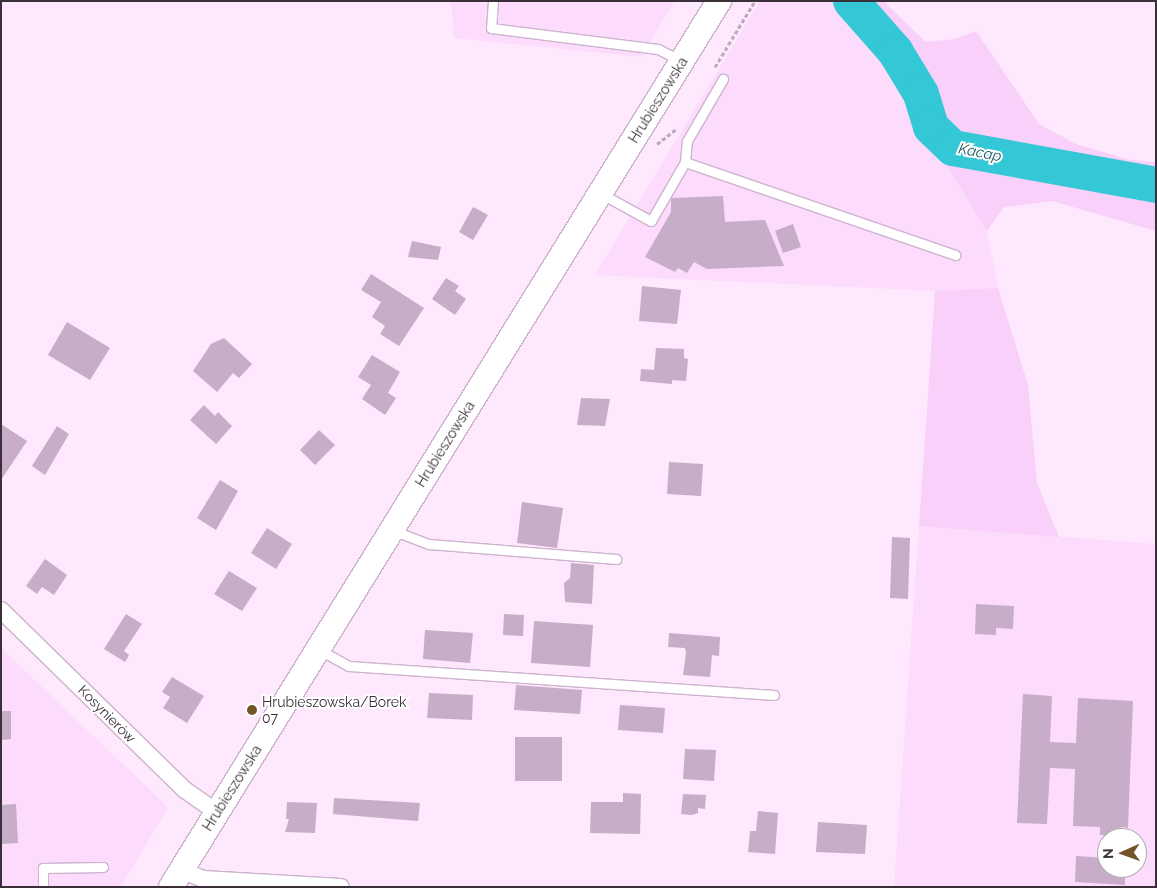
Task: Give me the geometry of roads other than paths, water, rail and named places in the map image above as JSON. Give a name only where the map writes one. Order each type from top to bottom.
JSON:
[{"type":"main road","name":"Hrubieszowska","points":[[176,879],[719,1]]},
{"type":"street","name":"Kosynierów","points":[[1,610],[185,790],[217,812]]},
{"type":"street","points":[[176,879],[342,887]]},
{"type":"lane","points":[[493,1],[491,28],[658,49],[682,61]]},
{"type":"lane","points":[[600,193],[651,221],[685,162],[687,141],[723,79]]},
{"type":"lane","points":[[685,162],[955,254]]},
{"type":"lane","points":[[392,529],[429,544],[616,559]]},
{"type":"lane","points":[[318,649],[348,666],[774,696]]},
{"type":"lane","points":[[43,887],[42,868],[103,867]]},
{"type":"waterway","name":"Kacap","points":[[851,1],[895,51],[921,94],[931,127],[953,148],[1156,185]]},
{"type":"place","name":"Hrubieszowska/Borek 07","points":[[252,710]]}]
